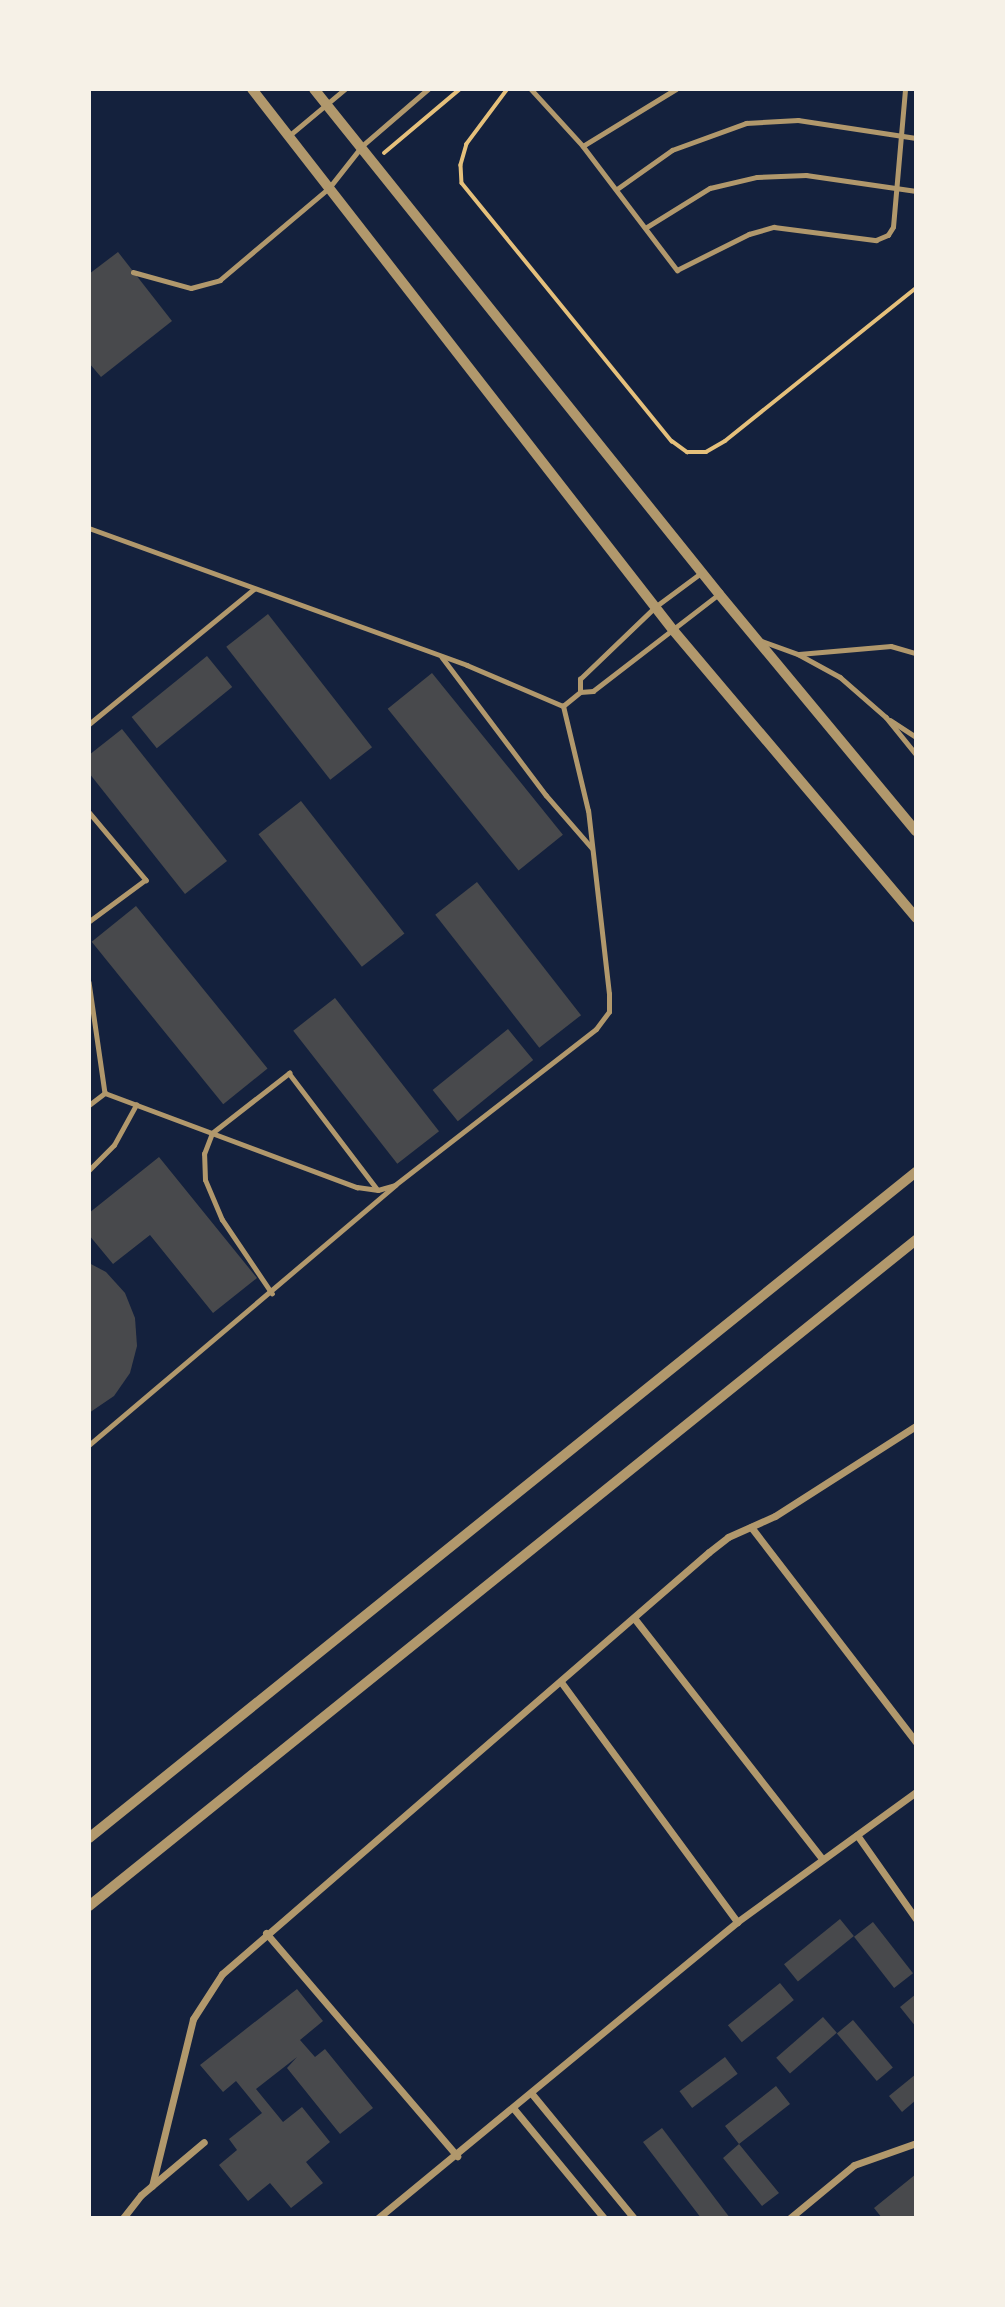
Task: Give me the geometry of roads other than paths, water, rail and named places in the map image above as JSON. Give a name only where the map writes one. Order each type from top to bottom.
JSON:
[{"type":"street","points":[[253,89],[673,630],[916,918]]},
{"type":"street","points":[[314,89],[375,161],[719,594],[760,640],[916,831]]},
{"type":"street","points":[[89,1838],[916,1172]]},
{"type":"street","points":[[89,1906],[916,1240]]},
{"type":"street","points":[[152,2186],[193,2019],[222,1973],[265,1933],[561,1682],[709,1552],[916,1426]]},
{"type":"street","points":[[751,1527],[916,1742]]},
{"type":"street","points":[[634,1618],[822,1858]]},
{"type":"street","points":[[561,1682],[737,1922]]},
{"type":"street","points":[[377,2218],[514,2109],[737,1922],[916,1792]]},
{"type":"street","points":[[857,1835],[916,1919]]},
{"type":"street","points":[[265,1933],[457,2155]]},
{"type":"street","points":[[532,2094],[634,2218]]},
{"type":"street","points":[[514,2109],[604,2218]]},
{"type":"street","points":[[123,2218],[152,2186],[204,2142]]},
{"type":"street","points":[[790,2218],[854,2165],[916,2143]]},
{"type":"lane","points":[[289,135],[345,89]]},
{"type":"lane","points":[[133,272],[191,288],[206,287],[330,188],[362,146],[428,89]]},
{"type":"lane","points":[[531,89],[583,146],[677,270],[749,234],[774,227],[876,240],[893,227],[905,89]]},
{"type":"lane","points":[[583,146],[676,89]]},
{"type":"lane","points":[[617,189],[672,150],[746,123],[798,120],[916,138]]},
{"type":"lane","points":[[646,227],[710,188],[757,177],[806,175],[916,191]]},
{"type":"lane","points":[[89,527],[441,656],[563,706]]},
{"type":"lane","points":[[580,692],[580,679],[655,607],[702,573]]},
{"type":"lane","points":[[89,724],[254,589]]},
{"type":"lane","points":[[563,706],[580,692],[593,691],[719,594]]},
{"type":"lane","points":[[760,640],[799,654],[840,677],[886,717],[916,737]]},
{"type":"lane","points":[[799,654],[891,646],[916,653]]},
{"type":"lane","points":[[441,656],[537,784],[592,848]]},
{"type":"lane","points":[[89,1446],[272,1294],[395,1185],[596,1029],[609,1012],[588,811],[563,706]]},
{"type":"lane","points":[[886,717],[916,754]]},
{"type":"lane","points":[[89,813],[146,880],[89,922]]},
{"type":"lane","points":[[89,982],[105,1093]]},
{"type":"lane","points":[[272,1294],[222,1220],[205,1180],[204,1154],[212,1133],[289,1073],[378,1190]]},
{"type":"lane","points":[[105,1093],[357,1187],[378,1190],[395,1185]]},
{"type":"lane","points":[[89,1105],[105,1093]]},
{"type":"lane","points":[[89,1170],[114,1145],[136,1105]]}]
